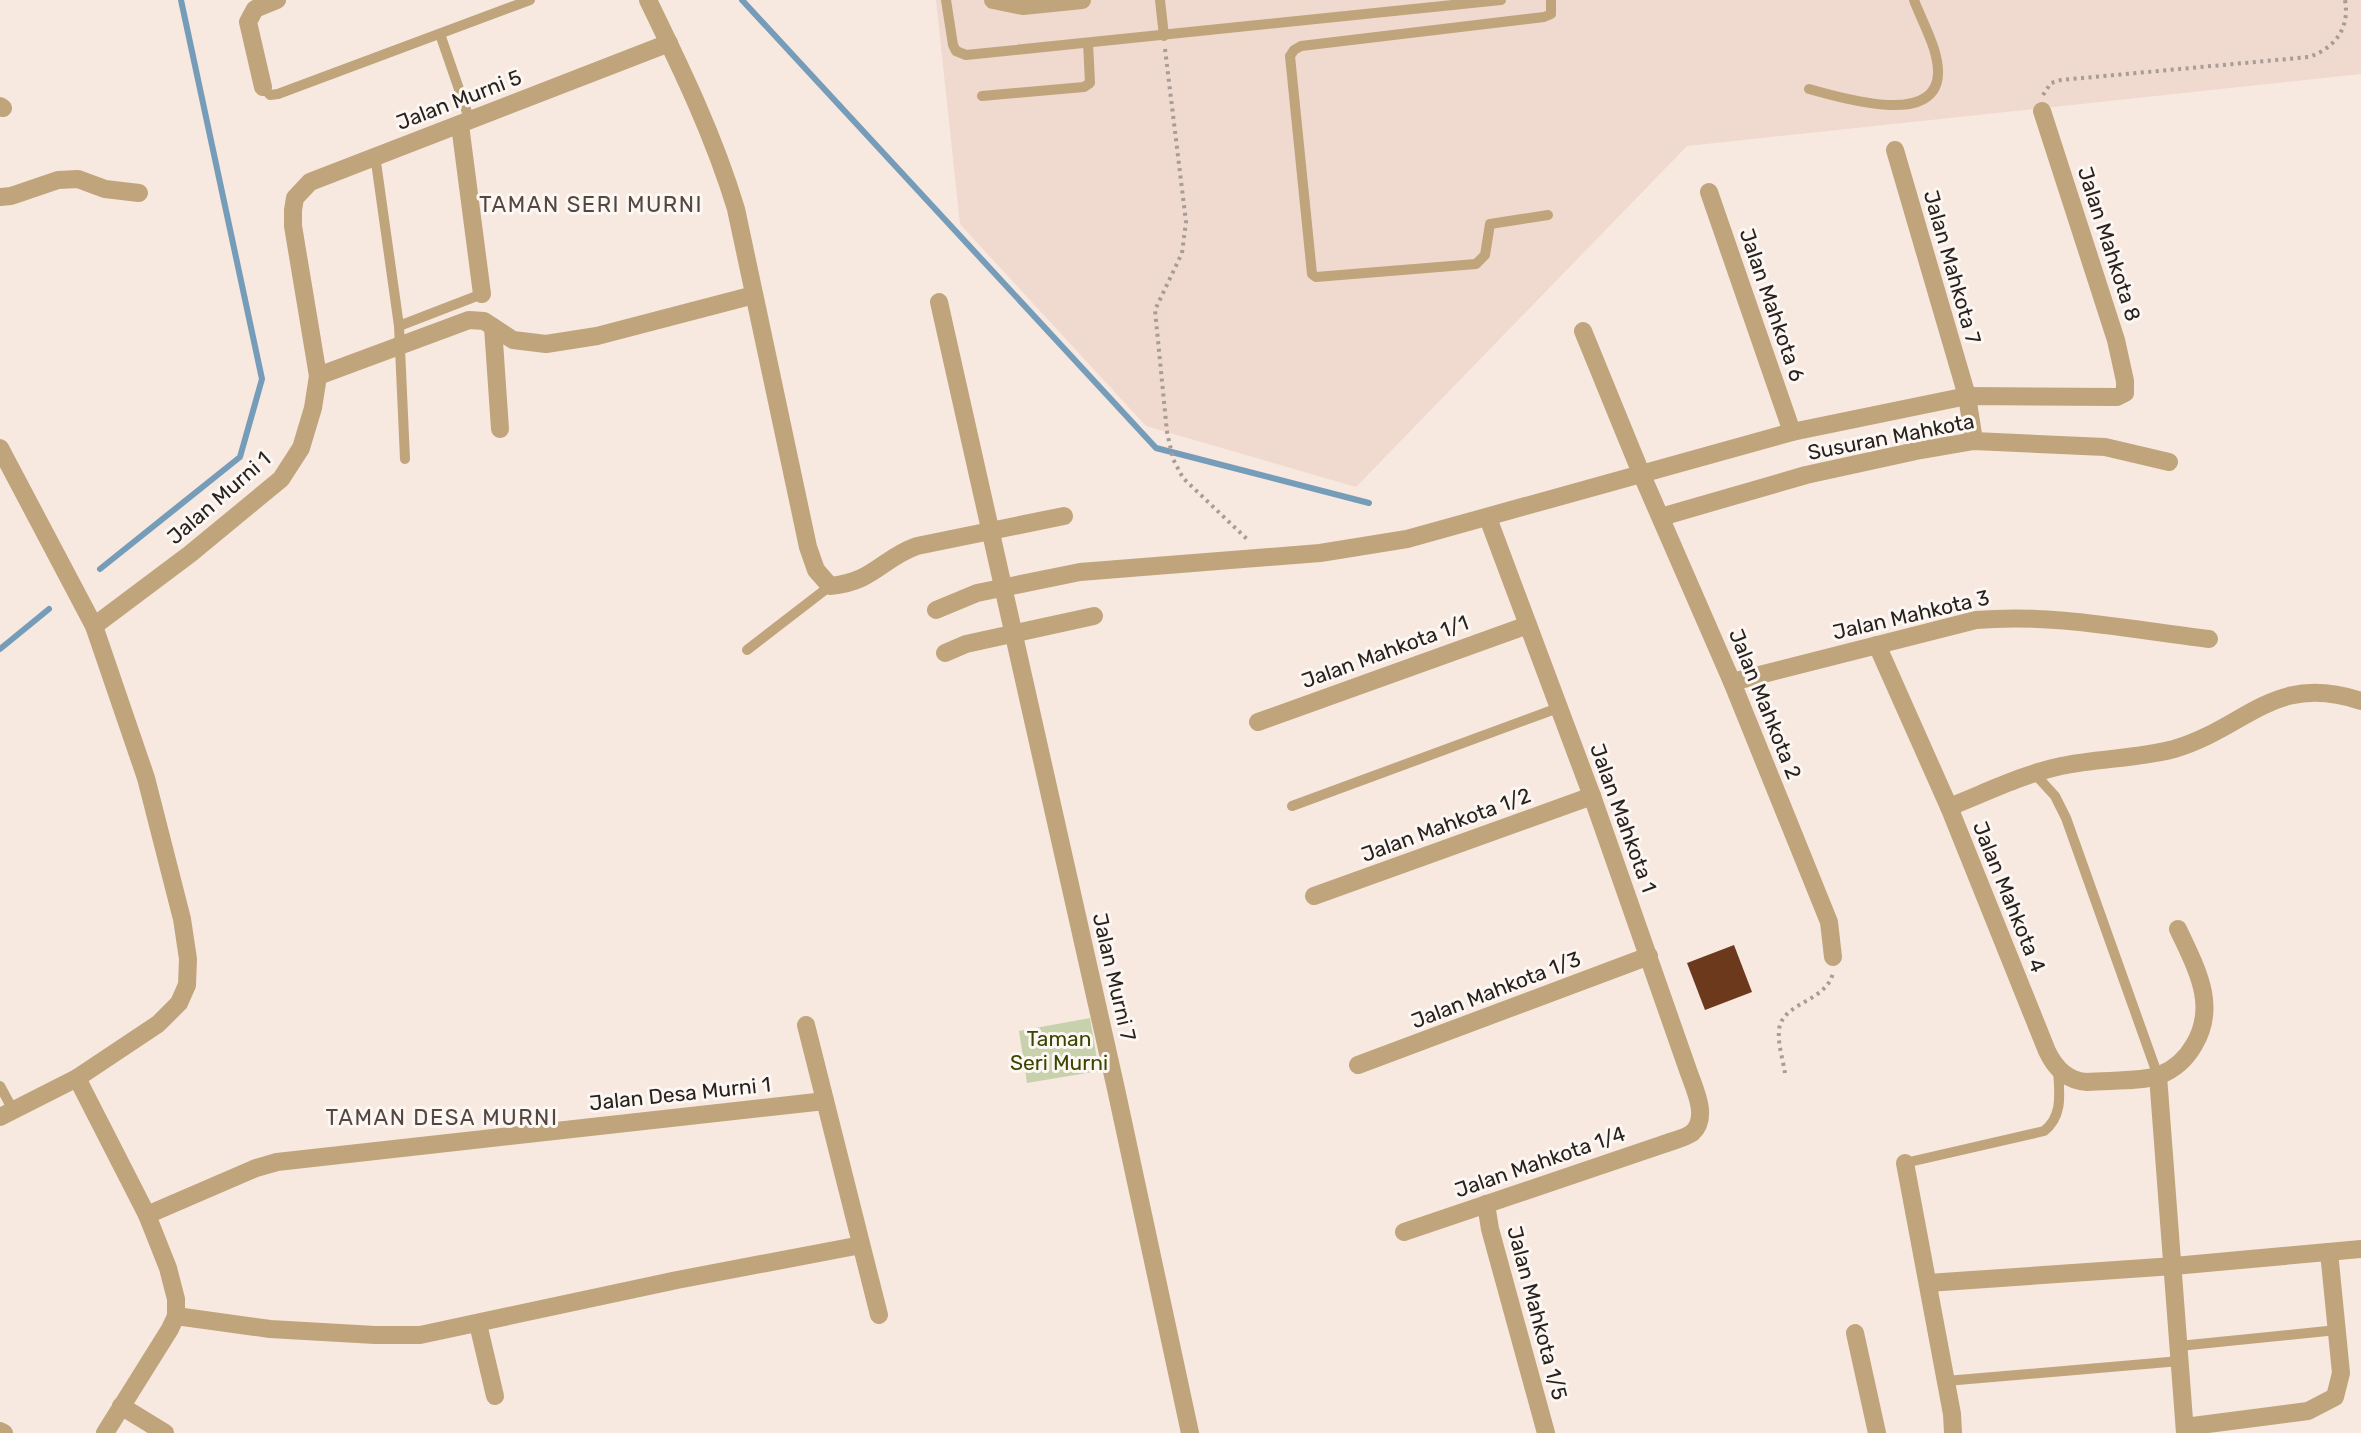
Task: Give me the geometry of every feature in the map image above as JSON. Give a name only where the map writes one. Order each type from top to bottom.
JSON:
[{"type":"street","points":[[263,87],[248,22],[255,9],[277,0]]},
{"type":"street","points":[[648,0],[723,165],[735,209],[808,547],[816,570],[830,586],[860,580],[879,570],[902,551],[1064,516]]},
{"type":"street","points":[[993,0],[1023,6],[1082,0]]},
{"type":"street","name":"Jalan Murni 5","points":[[293,226],[296,198],[310,183],[375,155],[465,123],[669,43]]},
{"type":"street","name":"Jalan Mahkota 8","points":[[1967,396],[2117,397],[2125,393],[2116,340],[2042,111]]},
{"type":"street","points":[[465,123],[482,294]]},
{"type":"street","name":"Jalan Mahkota 7","points":[[1895,150],[1967,396],[1974,441]]},
{"type":"street","points":[[0,197],[11,196],[58,180],[78,179],[105,189],[139,194]]},
{"type":"street","name":"Jalan Mahkota 6","points":[[1709,192],[1792,432]]},
{"type":"street","name":"Jalan Murni 1","points":[[94,626],[190,554],[281,480],[301,448],[313,408],[318,376],[293,226]]},
{"type":"street","points":[[318,376],[360,362],[400,335],[469,320],[484,321],[513,340],[546,344],[597,336],[754,295]]},
{"type":"street","name":"Jalan Murni 7","points":[[939,302],[1116,1089],[1190,1433]]},
{"type":"street","points":[[493,327],[500,429]]},
{"type":"street","name":"Jalan Mahkota 2","points":[[1583,331],[1641,473],[1732,682],[1829,922],[1833,957]]},
{"type":"street","points":[[936,610],[976,593],[1080,572],[1320,553],[1407,539],[1488,518],[1533,502],[1792,432],[1967,396]]},
{"type":"street","name":"Susuran Mahkota","points":[[1661,517],[1806,476],[1916,451],[1974,441],[2105,447],[2169,462]]},
{"type":"street","points":[[0,448],[94,626],[146,778],[182,920],[188,959],[188,976],[180,1003],[158,1024],[77,1078],[6,1114]]},
{"type":"street","name":"Jalan Mahkota 1","points":[[1488,518],[1592,796],[1700,1104],[1699,1122],[1691,1134]]},
{"type":"street","points":[[945,652],[966,644],[1094,616]]},
{"type":"street","name":"Jalan Mahkota 3","points":[[1732,682],[1976,620],[2010,617],[2209,639]]},
{"type":"street","name":"Jalan Mahkota 1/1","points":[[1258,722],[1528,625]]},
{"type":"street","name":"Jalan Mahkota 4","points":[[1877,645],[1949,807],[2047,1051],[2058,1069]]},
{"type":"street","points":[[1949,807],[2060,766],[2172,749],[2202,738],[2269,702],[2297,694],[2328,692],[2361,701]]},
{"type":"street","name":"Jalan Mahkota 1/2","points":[[1314,896],[1592,796]]},
{"type":"street","points":[[2058,1069],[2077,1081],[2158,1076],[2176,1067],[2190,1053],[2202,1032],[2207,1009],[2201,986],[2178,929]]},
{"type":"street","name":"Jalan Mahkota 1/3","points":[[1358,1065],[1648,956]]},
{"type":"street","points":[[806,1025],[879,1316]]},
{"type":"street","points":[[2158,1076],[2185,1430],[2308,1411],[2335,1397],[2340,1379],[2329,1252]]},
{"type":"street","points":[[77,1078],[147,1215],[173,1283],[176,1316],[105,1433]]},
{"type":"street","name":"Jalan Desa Murni 1","points":[[147,1215],[256,1168],[277,1162],[825,1101]]},
{"type":"street","name":"Jalan Mahkota 1/4","points":[[1404,1232],[1691,1134]]},
{"type":"street","points":[[1905,1163],[1946,1381],[1953,1433]]},
{"type":"street","name":"Jalan Mahkota 1/5","points":[[1486,1204],[1490,1228],[1546,1433]]},
{"type":"street","points":[[176,1316],[270,1329],[420,1335],[677,1280],[861,1245]]},
{"type":"street","points":[[1928,1283],[2174,1266],[2361,1249]]},
{"type":"street","points":[[478,1324],[495,1396]]},
{"type":"street","points":[[1855,1333],[1877,1433]]},
{"type":"street","points":[[121,1407],[165,1433]]},
{"type":"street","points":[[0,1431],[4,1433]]},
{"type":"lane","points":[[263,87],[270,94],[278,94],[530,0]]},
{"type":"lane","points":[[946,0],[953,45],[960,54],[966,55],[1501,0]]},
{"type":"lane","points":[[1160,0],[1164,36]]},
{"type":"lane","points":[[1548,215],[1490,224],[1485,255],[1476,264],[1316,277],[1312,274],[1290,56],[1301,46],[1544,17],[1551,14],[1551,0]]},
{"type":"lane","points":[[1809,89],[1882,105],[1911,103],[1928,96],[1935,89],[1936,59],[1914,0]]},
{"type":"lane","points":[[440,34],[465,123]]},
{"type":"lane","points":[[982,96],[1084,87],[1090,83],[1092,75],[1088,43]]},
{"type":"lane","points":[[375,155],[400,335],[405,459]]},
{"type":"lane","points":[[400,335],[482,294]]},
{"type":"lane","points":[[747,650],[830,586]]},
{"type":"lane","points":[[1292,806],[1558,708]]},
{"type":"lane","points":[[2035,774],[2055,796],[2066,818],[2158,1076]]},
{"type":"lane","points":[[1905,1163],[2044,1131],[2053,1125],[2058,1112],[2058,1069]]},
{"type":"lane","points":[[0,1086],[6,1114]]},
{"type":"lane","points":[[1946,1381],[2179,1353],[2337,1330]]},
{"type":"path","points":[[2061,80],[2309,57],[2322,52],[2338,39],[2345,21],[2345,0]]},
{"type":"path","points":[[1164,36],[1186,222],[1182,253],[1155,310],[1167,432],[1173,459],[1183,478],[1267,557]]},
{"type":"path","points":[[1785,1073],[1780,1024],[1785,1017],[1825,989],[1833,972],[1833,957]]},
{"type":"shaded area","points":[[936,0],[2361,0],[2361,74],[1687,146],[1356,487],[1146,426],[960,224]]},
{"type":"green space","name":"Taman Seri Murni","points":[[1090,1018],[1099,1071],[1027,1083],[1019,1031]]},
{"type":"building","points":[[1734,945],[1752,992],[1705,1010],[1687,963]]},
{"type":"waterway","points":[[100,569],[240,457],[262,379],[181,0]]},
{"type":"waterway","points":[[742,0],[1156,448],[1369,503]]},
{"type":"waterway","points":[[0,649],[49,609]]},
{"type":"district","name":"TAMAN SERI MURNI","points":[[591,204]]},
{"type":"district","name":"TAMAN DESA MURNI","points":[[442,1117]]}]
